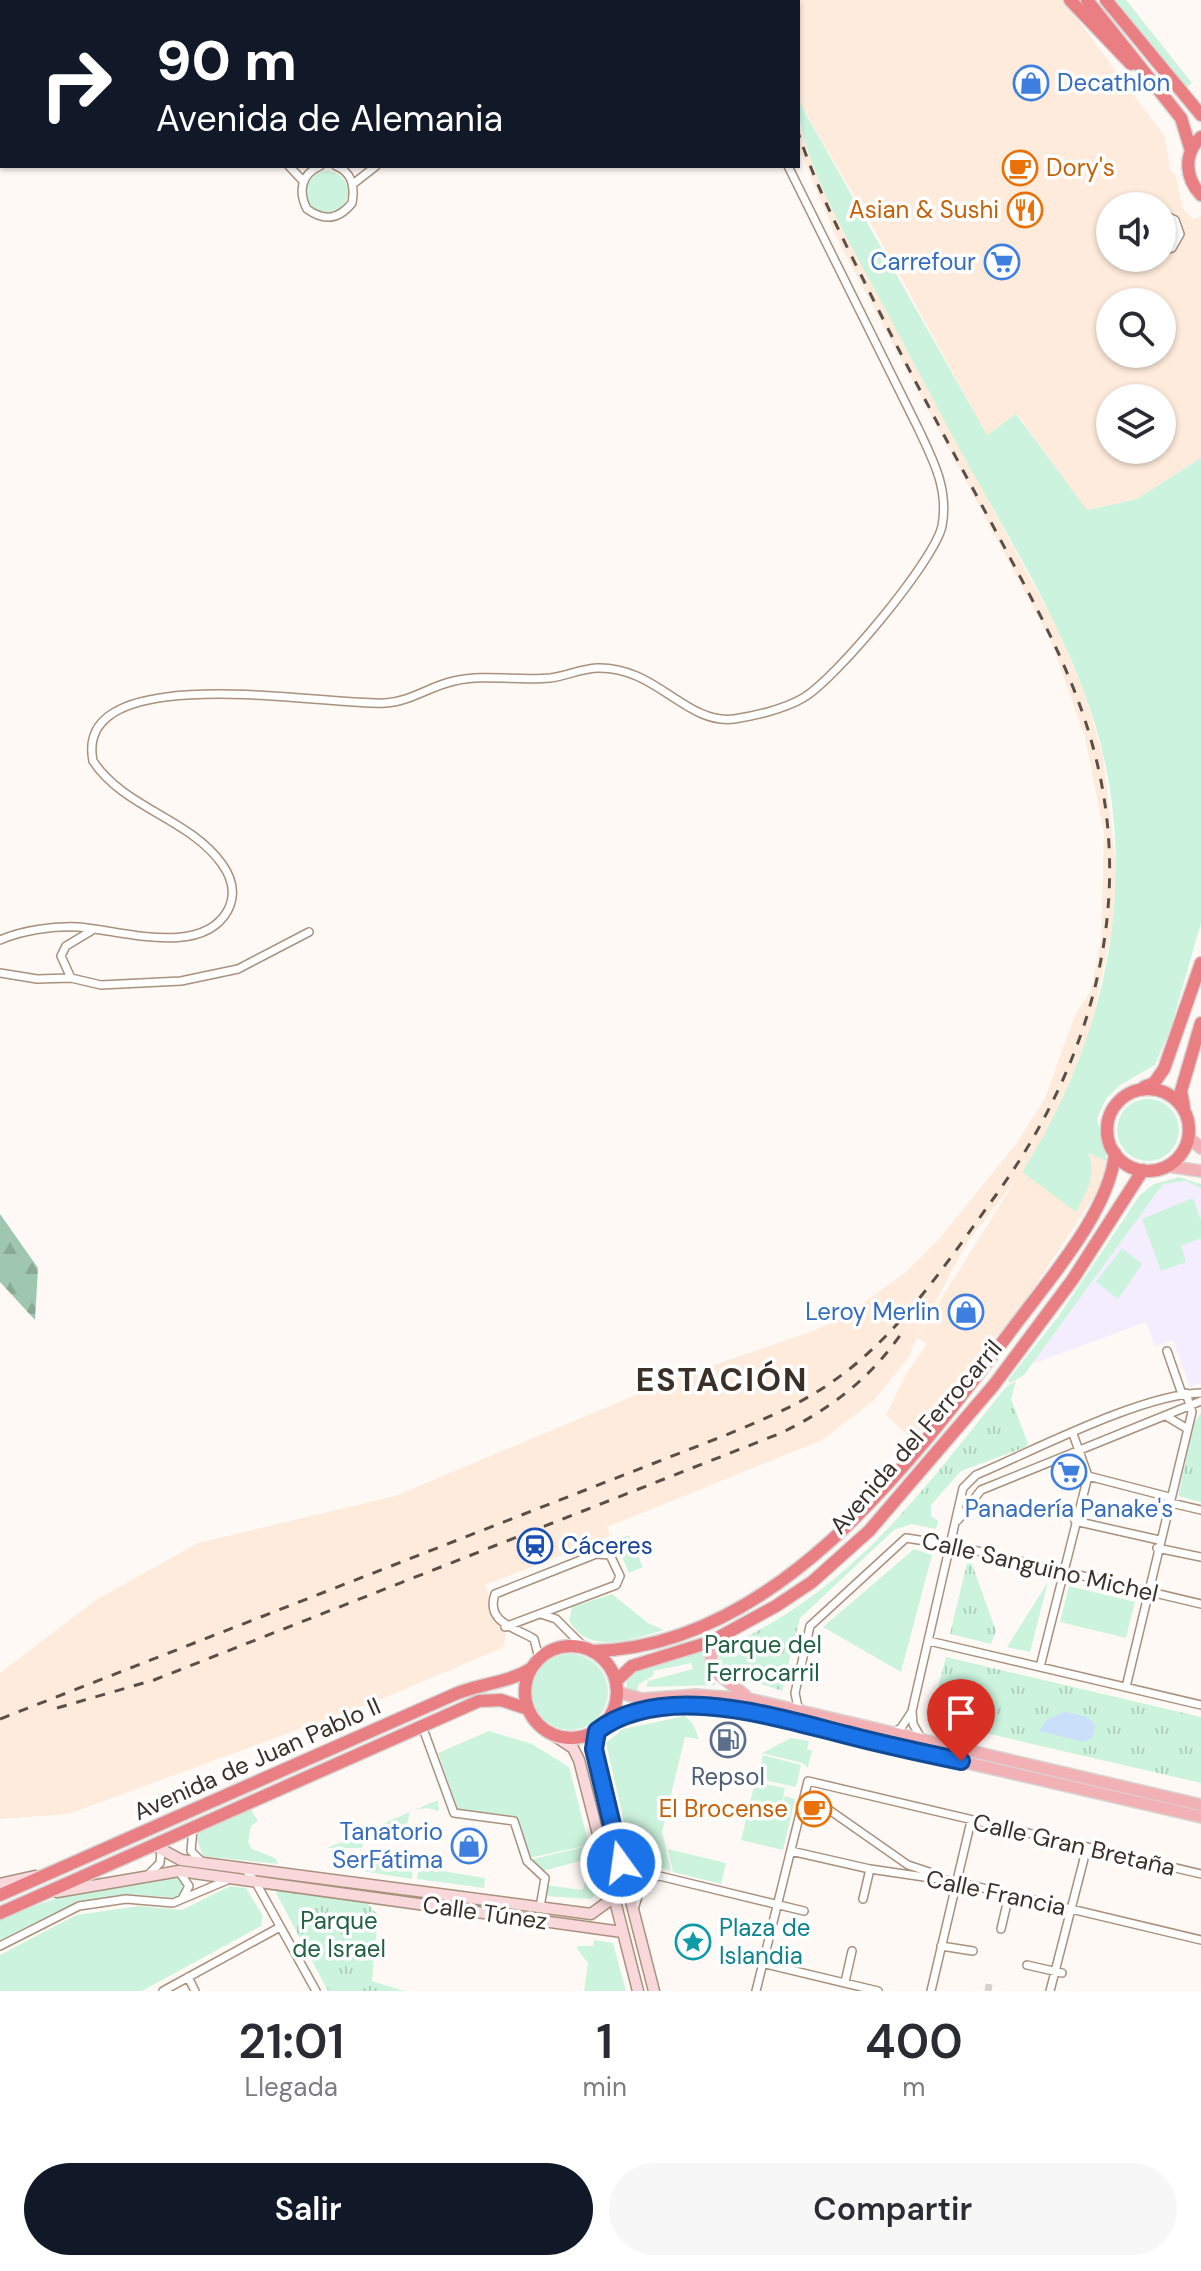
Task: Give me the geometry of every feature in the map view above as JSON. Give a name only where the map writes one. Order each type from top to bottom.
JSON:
[{"type":"highway","points":[[1070,0],[1122,57],[1146,74]]},
{"type":"highway","points":[[1087,0],[1186,127],[1191,151],[1188,173],[1201,195]]},
{"type":"highway","points":[[1106,0],[1201,115]]},
{"type":"highway","points":[[1191,151],[1201,137]]},
{"type":"highway","points":[[1201,963],[1164,1069],[1154,1083],[1122,1098],[1110,1113],[1107,1132],[1115,1153],[1129,1166],[1143,1170],[1167,1166],[1182,1153],[1189,1138],[1181,1091],[1201,1023]]},
{"type":"highway","points":[[1134,1091],[1146,1088],[1166,1092],[1185,1110]]},
{"type":"highway","name":"Avenida del Ferrocarril","points":[[589,1650],[651,1644],[703,1625],[766,1590],[835,1538],[939,1421],[1048,1281],[1097,1206],[1109,1183],[1115,1153]]},
{"type":"highway","name":"Avenida del Ferrocarril","points":[[616,1687],[632,1666],[710,1642],[812,1582],[869,1531],[994,1385],[1073,1279],[1143,1170]]},
{"type":"highway","points":[[564,1646],[589,1650],[609,1666],[616,1687],[613,1712],[599,1729],[582,1738],[555,1736],[541,1728],[528,1709],[524,1693],[536,1663],[564,1646]]},
{"type":"highway","name":"Avenida de Juan Pablo II","points":[[0,1895],[464,1690],[507,1682],[536,1663]]},
{"type":"highway","name":"Avenida de Juan Pablo II","points":[[0,1913],[158,1848],[193,1828],[479,1701],[501,1700],[528,1709]]},
{"type":"highway","points":[[145,1833],[158,1848]]},
{"type":"main road","points":[[1189,1138],[1201,1148]]},
{"type":"main road","points":[[1167,1166],[1190,1166],[1201,1171]]},
{"type":"main road","points":[[710,1642],[712,1669],[749,1699]]},
{"type":"main road","points":[[616,1687],[642,1699],[685,1695],[749,1699],[1201,1805]]},
{"type":"main road","points":[[654,1991],[594,1757],[599,1729],[658,1709],[689,1705],[735,1709],[1098,1796],[1198,1816]]},
{"type":"main road","points":[[555,1736],[573,1748],[579,1760],[638,1991]]},
{"type":"main road","name":"Calle Túnez","points":[[158,1848],[181,1860],[591,1914],[613,1898]]},
{"type":"main road","name":"Calle Túnez","points":[[43,1894],[179,1871],[622,1932]]},
{"type":"main road","points":[[0,1884],[52,1872]]},
{"type":"street","points":[[291,168],[303,181]]},
{"type":"street","points":[[312,168],[301,190],[307,209],[325,218],[346,210],[352,203],[353,184],[340,168]]},
{"type":"street","points":[[353,184],[373,168]]},
{"type":"street","points":[[0,940],[55,927],[154,939],[197,934],[217,925],[232,901],[227,873],[210,851],[168,818],[119,789],[93,761],[92,736],[100,723],[146,701],[181,694],[220,693],[383,704],[471,677],[555,677],[603,668],[644,677],[713,720],[723,720],[805,697],[864,637],[926,561],[937,541],[943,490],[931,455],[789,168]]},
{"type":"street","points":[[71,978],[61,956],[66,946],[93,930]]},
{"type":"street","points":[[0,973],[37,979],[71,978],[101,985],[142,985],[208,977],[238,969],[309,932]]},
{"type":"street","points":[[1126,1687],[1186,1428],[1187,1408],[1167,1351]]},
{"type":"street","points":[[921,1739],[913,1724],[912,1711],[952,1545],[960,1494],[976,1475],[1069,1436],[1182,1394],[1201,1393]]},
{"type":"street","points":[[957,1522],[981,1490],[1201,1401]]},
{"type":"street","points":[[1166,1416],[1186,1428]]},
{"type":"street","points":[[1040,1667],[1088,1476],[1081,1451],[1069,1436]]},
{"type":"street","points":[[1069,1436],[1072,1455]]},
{"type":"street","points":[[976,1475],[975,1483],[981,1490]]},
{"type":"street","points":[[1088,1476],[1201,1510]]},
{"type":"street","points":[[1075,1521],[1201,1557]]},
{"type":"street","name":"Calle Sanguino Michel","points":[[799,1712],[795,1693],[810,1626],[898,1542],[918,1538],[1201,1604]]},
{"type":"street","points":[[505,1627],[616,1585],[620,1576],[615,1560],[606,1553],[596,1554],[497,1592],[492,1600],[505,1627],[530,1636],[538,1645],[536,1663]]},
{"type":"street","points":[[561,1623],[564,1611],[573,1602]]},
{"type":"street","points":[[539,1614],[551,1616],[561,1623],[566,1633],[589,1650]]},
{"type":"street","points":[[530,1618],[530,1636]]},
{"type":"street","points":[[929,1641],[1201,1705]]},
{"type":"street","points":[[893,1733],[901,1728],[912,1711]]},
{"type":"street","points":[[425,1734],[454,1813],[514,1821],[527,1861],[545,1878],[540,1907]]},
{"type":"street","name":"Calle Gran Bretaña","points":[[805,1793],[808,1781],[1201,1874]]},
{"type":"street","points":[[756,1991],[758,1962],[805,1793],[908,1865],[958,1882]]},
{"type":"street","points":[[931,1991],[971,1821]]},
{"type":"street","points":[[193,1828],[191,1851],[202,1862]]},
{"type":"street","points":[[616,1843],[635,1865],[657,1876],[804,1911]]},
{"type":"street","points":[[1050,1991],[1058,1972],[1087,1847]]},
{"type":"street","points":[[149,1874],[160,1863],[158,1848]]},
{"type":"street","name":"Calle Francia","points":[[791,1851],[870,1869],[958,1882],[1201,1940]]},
{"type":"street","points":[[242,1867],[255,1881],[316,1991]]},
{"type":"street","points":[[863,1899],[870,1869]]},
{"type":"street","points":[[255,1881],[271,1870]]},
{"type":"street","points":[[179,1871],[189,1886],[181,1901]]},
{"type":"street","points":[[633,1913],[640,1890],[657,1876]]},
{"type":"street","points":[[0,1946],[51,1917],[79,1906],[126,1899],[181,1901],[233,1877]]},
{"type":"street","points":[[385,1885],[390,1899]]},
{"type":"street","points":[[1001,1929],[1009,1895]]},
{"type":"street","name":"Calle Túnez","points":[[571,1925],[573,1912]]},
{"type":"street","points":[[163,1991],[280,1927]]},
{"type":"street","points":[[941,1946],[973,1951]]},
{"type":"street","points":[[845,1982],[852,1951]]},
{"type":"street","points":[[758,1962],[878,1991]]},
{"type":"street","points":[[1027,1965],[1058,1972]]},
{"type":"street","points":[[188,1977],[195,1991]]},
{"type":"shaded area","points":[[800,0],[1063,0],[1165,137],[1170,171],[1175,174],[1183,209],[1193,219],[1201,216],[1201,458],[1137,499],[1086,510],[1017,414],[987,436],[888,254],[800,103]]},
{"type":"shaded area","points":[[800,126],[819,176],[861,263],[1057,628],[1085,694],[1103,757],[1117,873],[1112,929],[1088,1041],[1048,1131],[1107,1161],[1097,1192],[1021,1307],[913,1440],[886,1415],[906,1374],[927,1344],[917,1337],[908,1358],[874,1400],[822,1440],[607,1527],[610,1536],[485,1585],[500,1625],[506,1629],[504,1647],[379,1700],[68,1814],[0,1819],[0,1673],[96,1600],[198,1543],[395,1496],[679,1377],[813,1331],[844,1317],[906,1272],[939,1239],[1017,1143],[1045,1098],[1075,1015],[1091,991],[1101,940],[1104,833],[1085,737],[1051,641],[838,241],[800,152]],"holes":[[[1017,1178],[918,1335],[966,1244]]]},
{"type":"shaded area","points":[[1186,1181],[1201,1188],[1201,1383],[1190,1387],[1173,1340],[1155,1346],[1146,1322],[1032,1364],[1163,1184]]},
{"type":"green space","points":[[1116,0],[1126,0],[1192,83],[1185,88]]},
{"type":"green space","points":[[800,104],[987,435],[1016,414],[1087,510],[1137,499],[1201,458],[1201,923],[1171,1027],[1155,1065],[1120,1085],[1106,1099],[1097,1118],[1107,1161],[1088,1153],[1091,1176],[1076,1212],[1022,1172],[1053,1117],[1079,1060],[1098,1000],[1110,940],[1116,878],[1113,816],[1103,754],[1072,661],[1012,542],[844,233],[807,149]]},
{"type":"green space","points":[[327,171],[342,177],[348,192],[342,207],[327,213],[312,207],[306,192],[312,177]]},
{"type":"green space","points":[[1142,1099],[1154,1099],[1170,1108],[1177,1118],[1177,1142],[1170,1152],[1154,1161],[1142,1161],[1122,1147],[1117,1136],[1117,1124],[1131,1104]]},
{"type":"green space","points":[[1179,1177],[1201,1184],[1201,1188],[1186,1181],[1163,1184],[1024,1375],[1010,1383],[1008,1380],[1058,1317],[1140,1195],[1154,1184]]},
{"type":"green space","points":[[1193,1198],[1201,1221],[1201,1238],[1181,1246],[1186,1262],[1161,1271],[1142,1219]]},
{"type":"green space","points":[[0,1214],[38,1268],[35,1320],[0,1282]]},
{"type":"green space","points":[[1122,1248],[1142,1264],[1118,1299],[1096,1282]]},
{"type":"green space","name":"Parque del Ferrocarril","points":[[1016,1381],[1011,1399],[1028,1443],[1026,1447],[961,1471],[931,1505],[931,1516],[938,1521],[936,1529],[912,1524],[894,1530],[800,1618],[782,1691],[726,1672],[718,1659],[721,1651],[795,1608],[855,1561],[909,1506],[1006,1387]]},
{"type":"green space","points":[[1201,1413],[1201,1502],[1178,1496],[1194,1423]]},
{"type":"green space","points":[[629,1535],[643,1567],[629,1573],[615,1541]]},
{"type":"green space","points":[[914,1549],[932,1555],[901,1672],[823,1627]]},
{"type":"green space","points":[[967,1563],[972,1564],[996,1631],[991,1644],[950,1634]]},
{"type":"green space","points":[[1048,1582],[1030,1652],[1007,1647]]},
{"type":"green space","points":[[1069,1586],[1135,1602],[1126,1638],[1060,1622]]},
{"type":"green space","points":[[612,1594],[648,1623],[664,1630],[612,1642],[599,1642],[577,1631],[569,1620],[572,1607]]},
{"type":"green space","points":[[703,1652],[706,1669],[716,1685],[646,1687],[648,1681],[693,1669],[691,1663],[653,1671],[654,1675],[638,1685],[637,1693],[627,1688],[626,1679],[639,1669]]},
{"type":"green space","points":[[570,1654],[584,1657],[597,1665],[605,1678],[608,1692],[605,1706],[597,1719],[584,1727],[570,1730],[556,1727],[543,1719],[535,1706],[532,1692],[535,1678],[543,1665],[556,1657]]},
{"type":"green space","points":[[946,1657],[1201,1717],[1201,1783],[929,1720]]},
{"type":"green space","points":[[685,1716],[693,1724],[699,1739],[685,1737],[662,1832],[671,1871],[644,1862],[629,1844],[606,1743],[623,1729]]},
{"type":"green space","points":[[489,1731],[532,1744],[569,1767],[589,1845],[529,1858],[516,1818],[458,1810],[438,1753]]},
{"type":"green space","points":[[791,1738],[809,1741],[807,1750],[812,1750],[808,1768],[802,1763],[762,1753]]},
{"type":"green space","points":[[763,1755],[801,1765],[796,1787],[758,1779]]},
{"type":"green space","points":[[755,1782],[785,1788],[779,1817],[785,1796],[795,1799],[783,1850],[741,1840]]},
{"type":"green space","points":[[438,1800],[439,1811],[427,1808],[413,1810]]},
{"type":"green space","points":[[250,1808],[258,1821],[251,1826],[248,1842],[252,1849],[275,1858],[278,1864],[203,1856],[197,1839],[200,1829]]},
{"type":"green space","points":[[410,1812],[404,1839],[367,1835],[362,1848],[327,1848],[355,1836]]},
{"type":"green space","points":[[588,1846],[592,1858],[546,1870],[541,1871],[529,1860]]},
{"type":"green space","points":[[668,1849],[726,1863],[721,1884],[673,1872]]},
{"type":"green space","points":[[350,1861],[413,1868],[412,1879],[349,1869]]},
{"type":"green space","points":[[419,1867],[485,1878],[484,1888],[417,1879]]},
{"type":"green space","points":[[595,1870],[599,1891],[591,1899],[544,1896],[546,1885],[583,1890],[588,1871]]},
{"type":"green space","points":[[180,1876],[185,1883],[181,1895],[174,1898],[127,1896],[84,1904],[42,1919],[0,1941],[0,1918],[69,1894]]},
{"type":"green space","points":[[230,1886],[246,1888],[263,1916],[261,1926],[142,1991],[0,1991],[0,1955],[76,1915],[139,1906],[182,1910]]},
{"type":"green space","name":"Parque de Israel","points":[[278,1889],[366,1902],[378,1915],[372,1981],[404,1991],[328,1991],[276,1893]]},
{"type":"green space","points":[[594,1940],[613,1943],[626,1991],[584,1991],[588,1963],[577,1949],[578,1946],[593,1946]]},
{"type":"water","points":[[1064,1712],[1085,1716],[1095,1724],[1093,1737],[1084,1742],[1039,1731],[1047,1720]]},
{"type":"tunnel","points":[[988,1991],[989,1984]]},
{"type":"railway","points":[[0,1719],[726,1435],[817,1392],[878,1344],[920,1297],[996,1195],[1029,1145],[1057,1093],[1080,1038],[1096,982],[1106,924],[1110,866],[1105,807],[1093,747],[1075,692],[1052,639],[879,312],[828,207],[800,137]]},
{"type":"railway","points":[[57,1708],[154,1680],[781,1433],[849,1390],[878,1363],[903,1331]]},
{"type":"place","name":"Decathlon","points":[[1031,83]]},
{"type":"place","name":"Dory's","points":[[1020,168]]},
{"type":"place","name":"Asian & Sushi","points":[[1025,210]]},
{"type":"place","name":"Carrefour","points":[[1002,262]]},
{"type":"place","name":"Leroy Merlin","points":[[966,1312]]},
{"type":"place","name":"Panadería Panake's","points":[[1069,1472]]},
{"type":"place","name":"Cáceres","points":[[535,1546]]},
{"type":"place","name":"Repsol","points":[[728,1740]]},
{"type":"place","name":"El Brocense","points":[[814,1809]]},
{"type":"place","name":"Tanatorio SerFátima","points":[[469,1846]]},
{"type":"place","name":"Plaza de Islandia","points":[[693,1942]]},
{"type":"district","name":"ESTACIÓN","points":[[722,1380]]},
{"type":"route","points":[[621,1863],[594,1749],[597,1731],[623,1718],[658,1709],[712,1706],[765,1715],[961,1761]]}]
